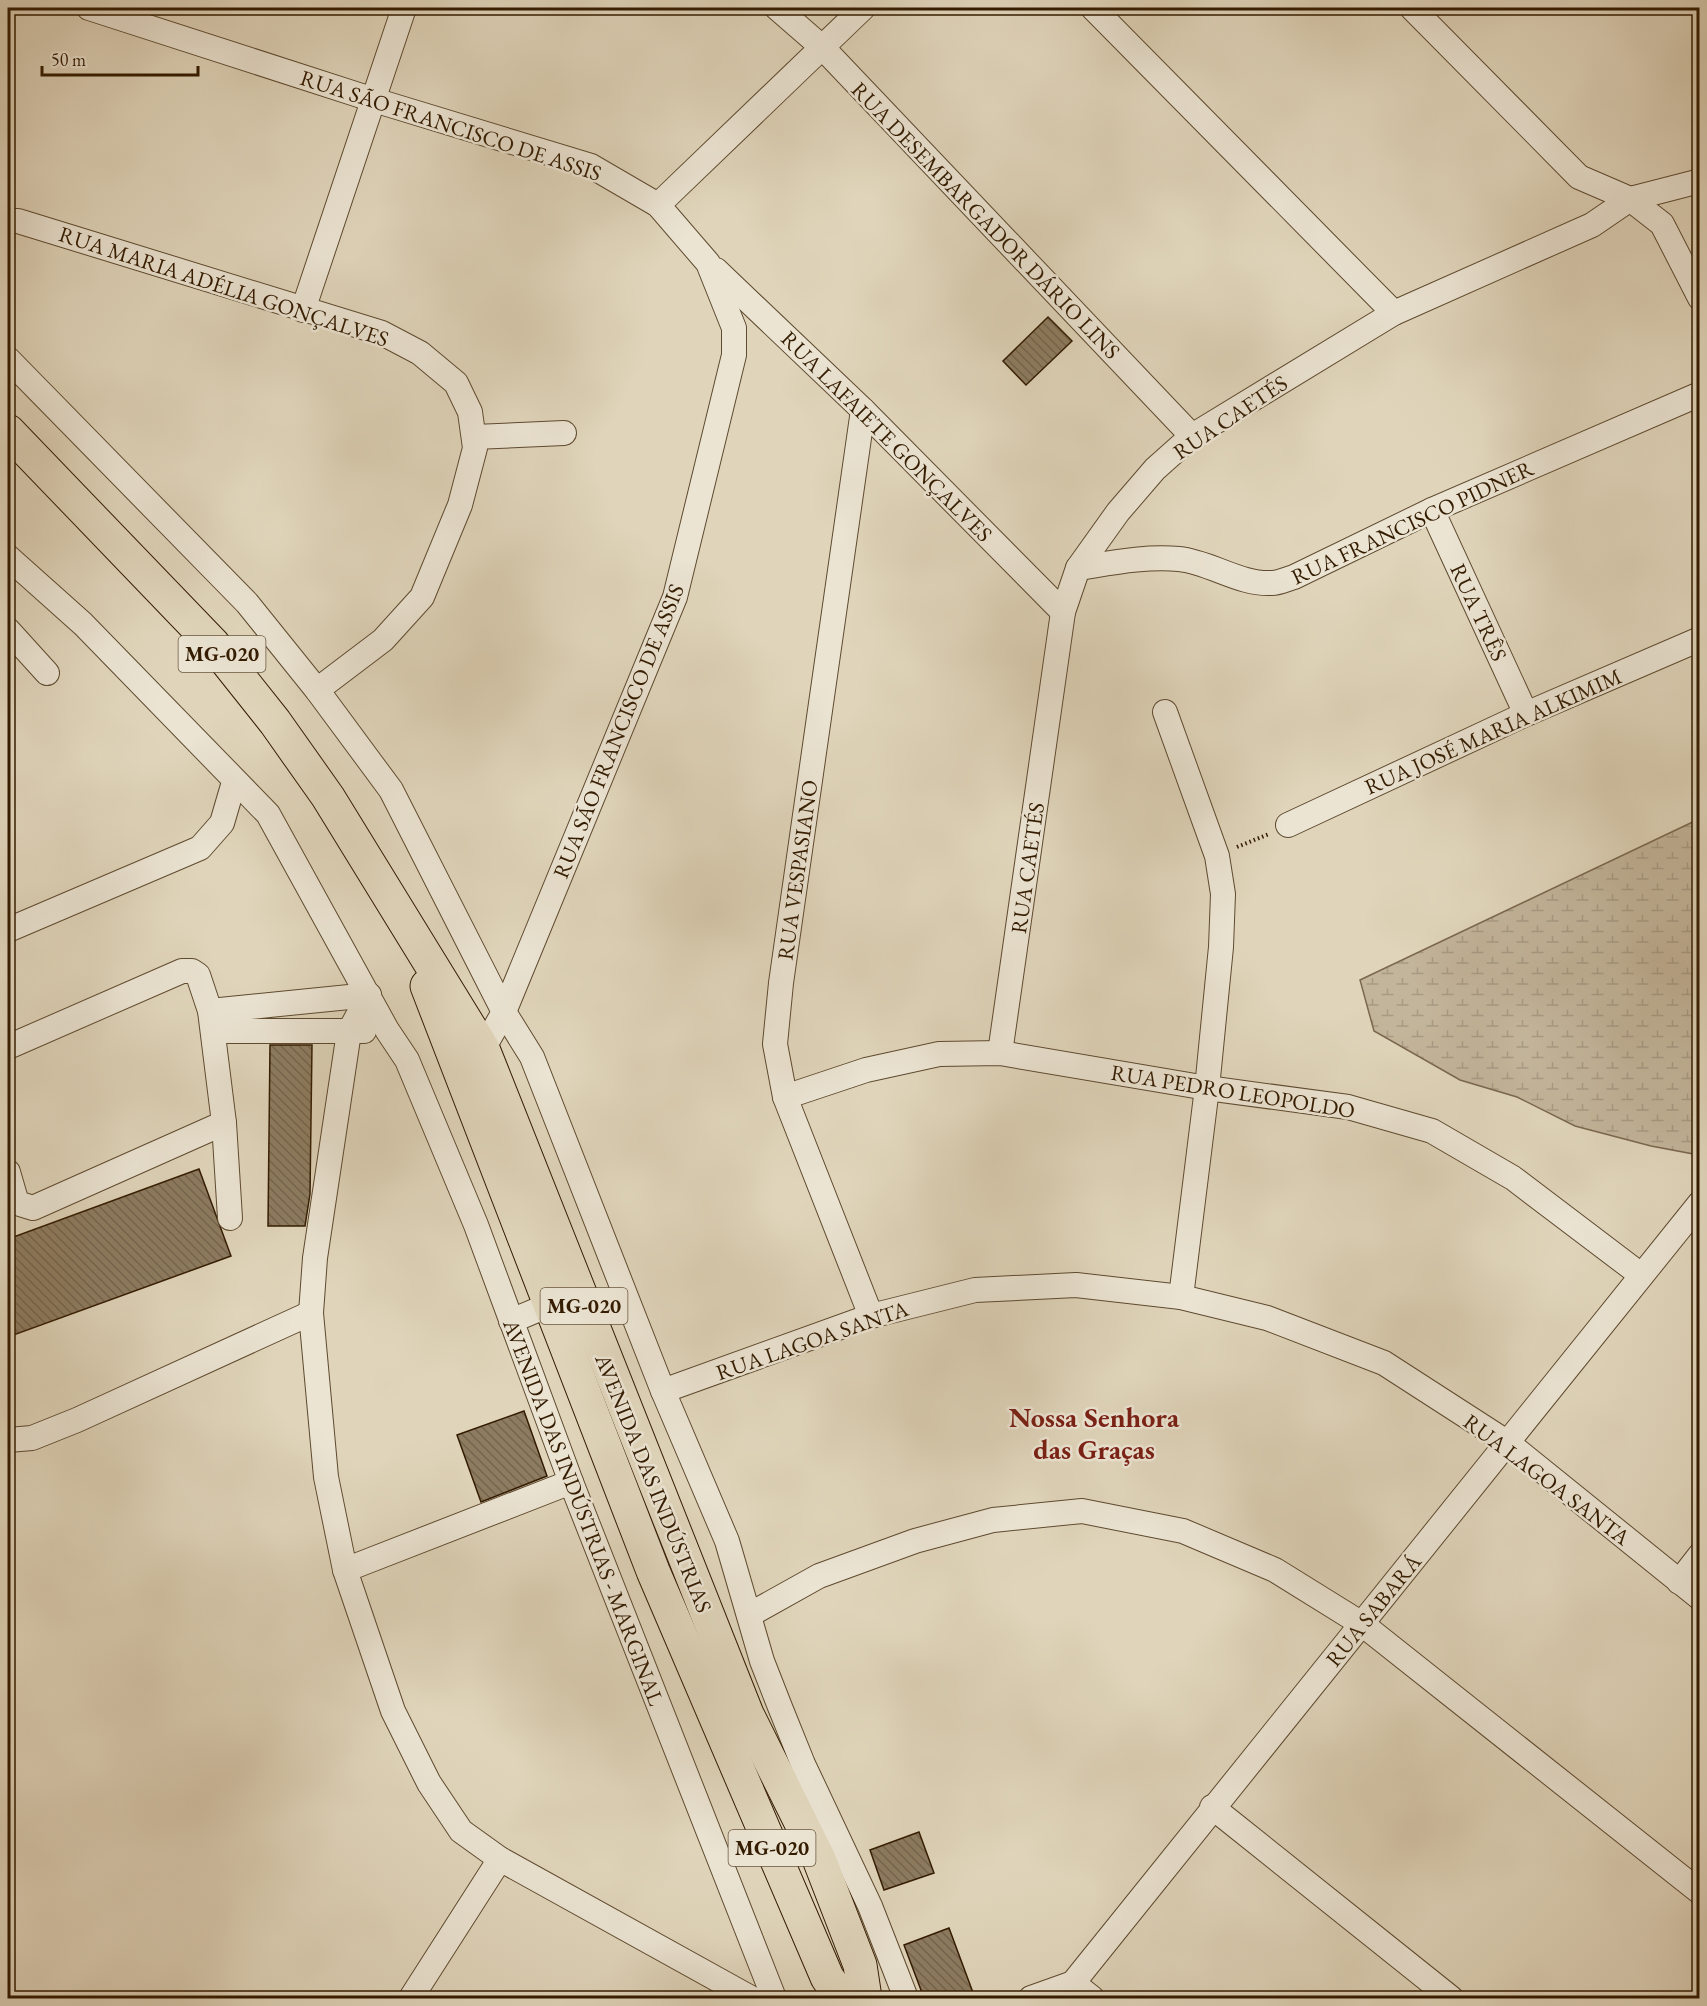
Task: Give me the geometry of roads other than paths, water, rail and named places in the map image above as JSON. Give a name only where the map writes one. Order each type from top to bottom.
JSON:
[{"type":"highway","name":"AVENIDA DAS INDÚSTRIAS","points":[[8,431],[213,644],[275,722],[328,797],[483,1048],[747,1714],[819,1859],[860,1965],[865,1998]]},
{"type":"highway","name":"AVENIDA DAS INDÚSTRIAS","points":[[398,909],[653,1571],[827,1977],[841,1998]]},
{"type":"street","name":"RUA SÃO FRANCISCO DE ASSIS","points":[[89,8],[374,100],[591,166],[658,205],[708,263],[734,328],[734,355],[675,597],[504,1012],[483,1048]]},
{"type":"street","points":[[303,310],[405,8]]},
{"type":"street","name":"RUA DESEMBARGADOR DÁRIO LINS","points":[[777,8],[823,48],[1192,436]]},
{"type":"street","points":[[658,205],[863,8]]},
{"type":"street","points":[[1093,8],[1394,313]]},
{"type":"street","points":[[1412,8],[1579,177],[1630,199],[1662,224],[1700,298]]},
{"type":"street","name":"RUA CAETÉS","points":[[1000,1053],[1063,612],[1078,567],[1133,494],[1155,469],[1192,436],[1394,313],[1592,225],[1630,199],[1700,181]]},
{"type":"street","name":"RUA MARIA ADÉLIA GONÇALVES","points":[[8,221],[18,222],[382,333],[420,353],[456,383],[470,412],[475,448],[460,505],[422,597],[382,640],[317,690]]},
{"type":"street","name":"RUA LAFAIETE GONÇALVES","points":[[708,263],[863,410],[1063,612]]},
{"type":"street","points":[[8,359],[247,603],[317,690],[391,790],[504,1012],[532,1056],[663,1391],[726,1541],[762,1661],[802,1764],[870,1906],[906,1998]]},
{"type":"street","name":"RUA FRANCISCO PIDNER","points":[[1078,567],[1136,559],[1180,559],[1218,568],[1252,581],[1273,584],[1294,577],[1432,510],[1700,394]]},
{"type":"street","name":"RUA VESPASIANO","points":[[863,410],[781,983],[775,1044],[785,1097],[872,1316]]},
{"type":"street","points":[[474,437],[564,433]]},
{"type":"street","name":"RUA TRÊS","points":[[1432,510],[1526,714]]},
{"type":"street","name":"AVENIDA DAS INDÚSTRIAS - MARGINAL","points":[[8,557],[84,624],[234,782],[268,814],[387,1030],[407,1060],[476,1225],[571,1482],[774,1998]]},
{"type":"street","points":[[8,630],[47,673]]},
{"type":"street","name":"RUA JOSÉ MARIA ALKIMIM","points":[[1288,825],[1526,714],[1700,639]]},
{"type":"street","points":[[1165,712],[1217,856],[1223,894],[1221,946],[1207,1088],[1181,1297]]},
{"type":"street","points":[[8,930],[200,848],[222,823],[234,782]]},
{"type":"street","points":[[8,1047],[185,970],[198,975],[211,1021],[224,1123],[230,1218]]},
{"type":"street","points":[[211,1021],[369,995]]},
{"type":"street","points":[[369,995],[349,1032],[315,1258],[311,1313],[326,1477],[345,1570],[393,1711],[429,1783],[461,1831],[500,1859],[751,1998]]},
{"type":"street","points":[[211,1021],[349,1032],[387,1030]]},
{"type":"street","name":"RUA PEDRO LEOPOLDO","points":[[785,1097],[866,1070],[939,1054],[1000,1053],[1207,1088],[1348,1107],[1432,1131],[1512,1178],[1641,1275]]},
{"type":"street","points":[[8,1172],[17,1203],[33,1208],[224,1123]]},
{"type":"street","name":"RUA SABARÁ","points":[[1072,1983],[1700,1203]]},
{"type":"street","points":[[476,1225],[513,1211]]},
{"type":"street","name":"RUA LAGOA SANTA","points":[[663,1391],[872,1316],[975,1290],[1076,1285],[1181,1297],[1267,1318],[1384,1364],[1508,1443],[1700,1598]]},
{"type":"street","points":[[511,1321],[549,1305]]},
{"type":"street","points":[[8,1440],[32,1438],[77,1420],[311,1313]]},
{"type":"street","points":[[345,1570],[571,1482]]},
{"type":"street","points":[[749,1615],[819,1576],[915,1540],[993,1520],[1082,1511],[1183,1531],[1275,1570],[1362,1624],[1700,1892]]},
{"type":"street","points":[[1679,1582],[1700,1556]]},
{"type":"street","points":[[707,1694],[728,1710],[747,1714],[780,1707]]},
{"type":"street","points":[[1212,1807],[1451,1998]]},
{"type":"street","points":[[411,1998],[500,1859]]},
{"type":"street","points":[[1031,1998],[1072,1983],[1092,1998]]},
{"type":"district","name":"Nossa Senhora das Graças","points":[[1094,1433]]}]
